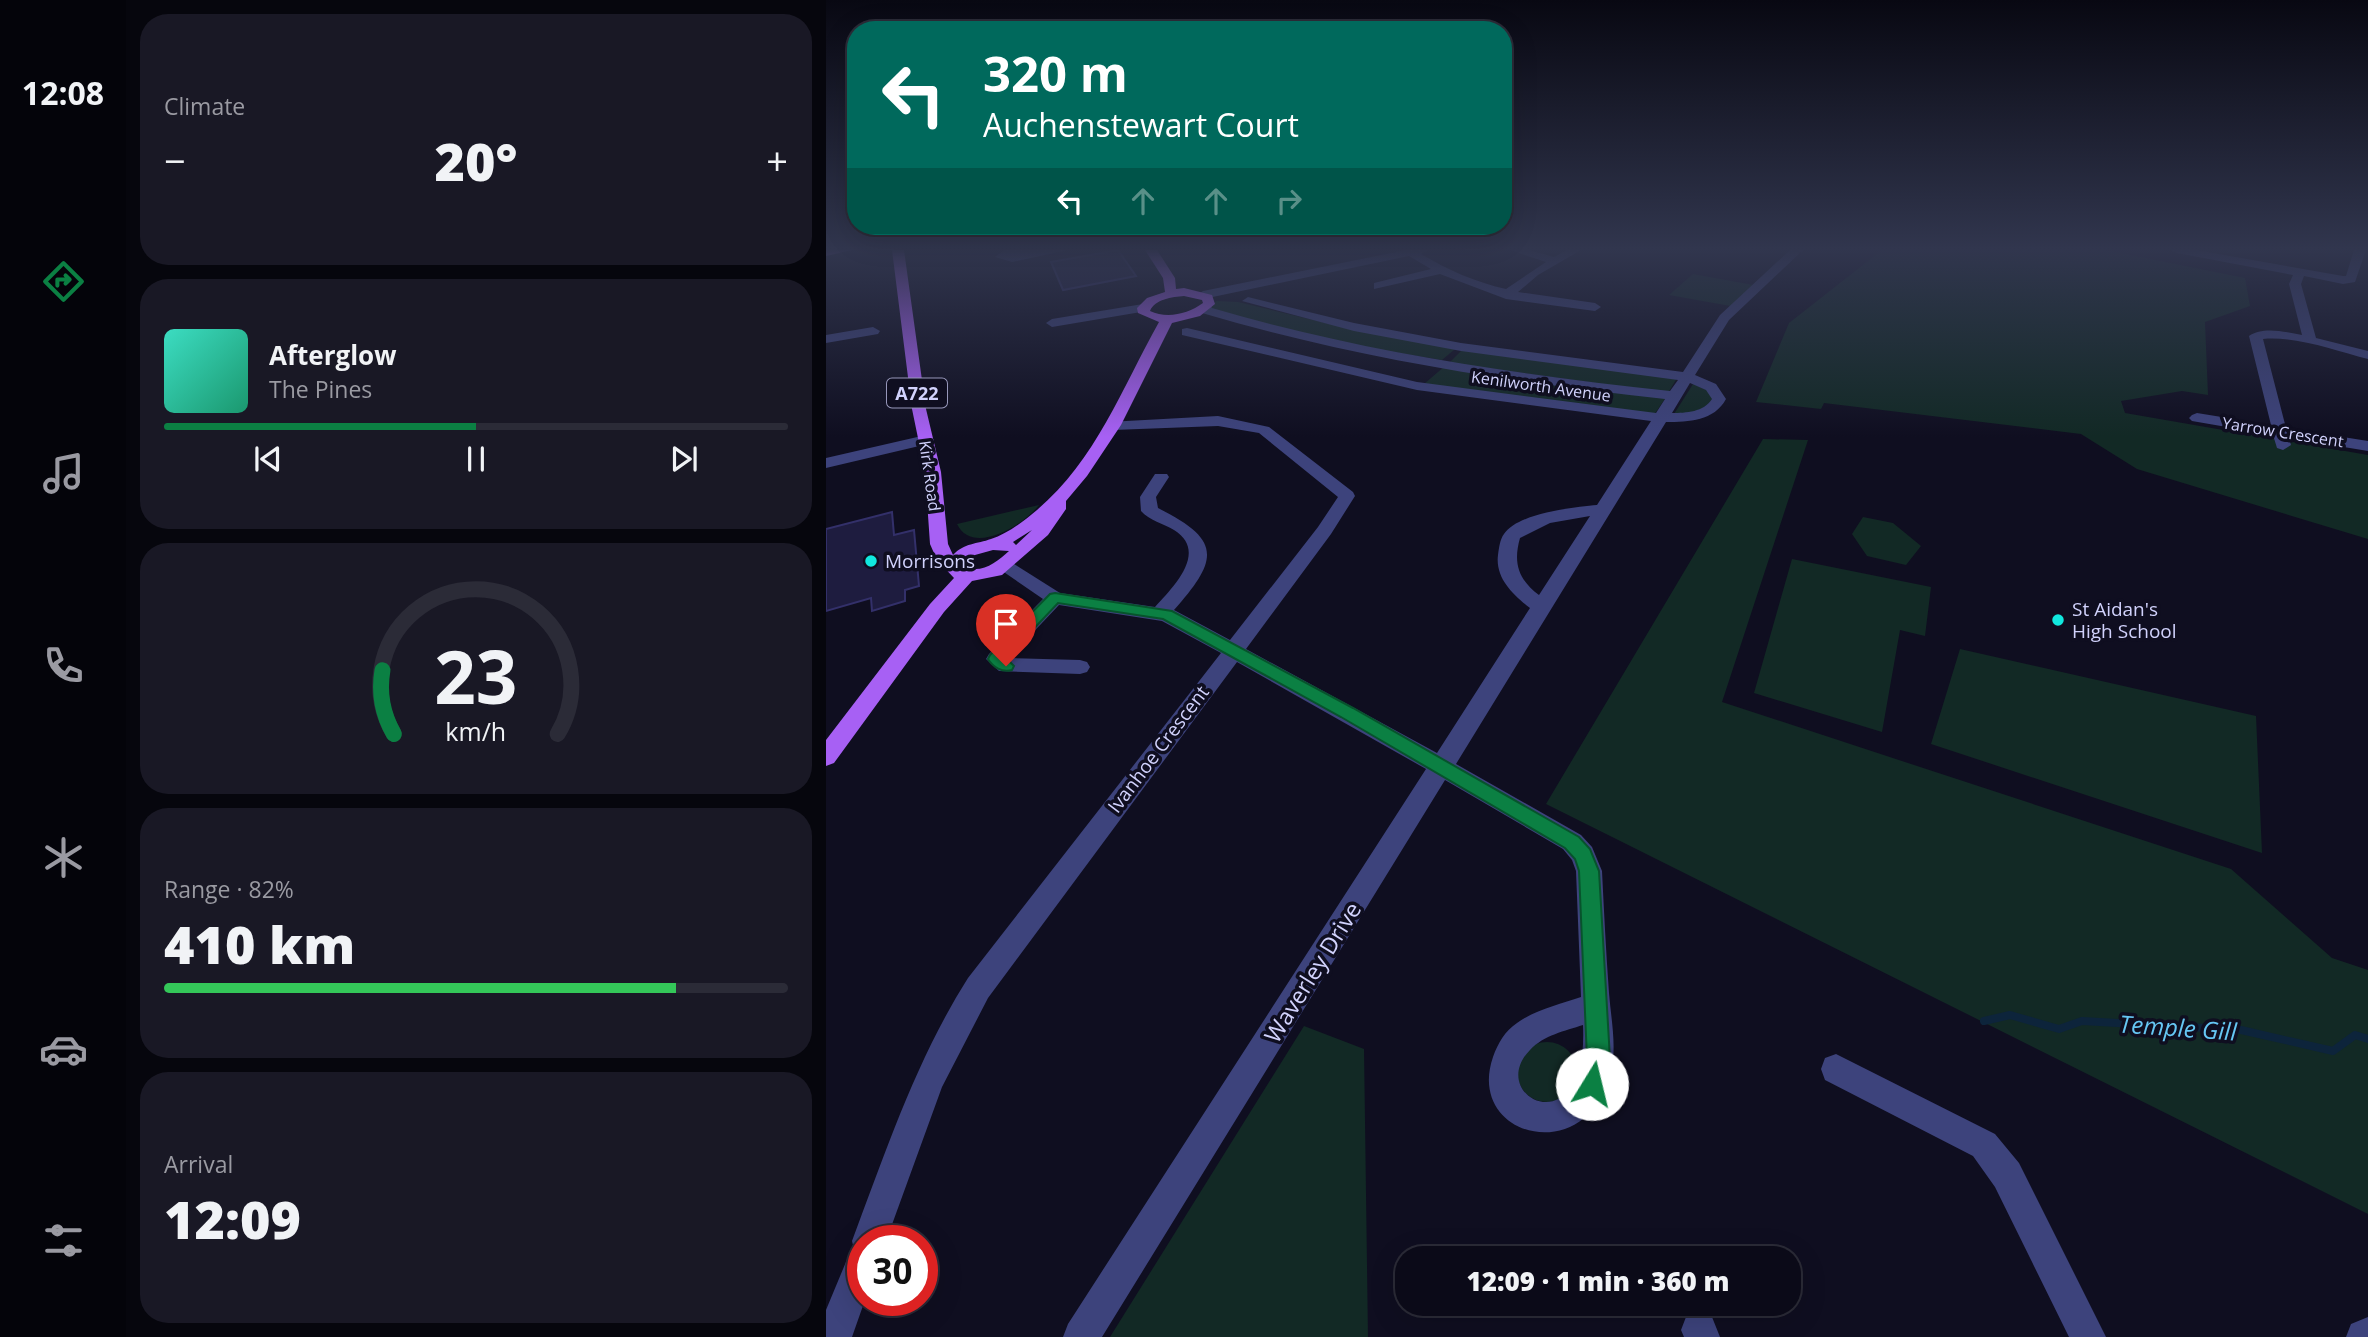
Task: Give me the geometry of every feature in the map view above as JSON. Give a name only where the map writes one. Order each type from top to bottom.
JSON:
[{"type":"main road","name":"Kirk Road","points":[[907,312],[933,472],[943,556],[961,572]]},
{"type":"main road","points":[[1147,312],[1150,316],[1168,318],[1193,312]]},
{"type":"main road","points":[[826,757],[937,608],[961,572],[959,559],[999,553],[1050,521],[1057,509],[1058,500],[1113,425],[1134,389],[1168,318]]},
{"type":"main road","name":"Kirk Road","points":[[940,535],[999,553]]},
{"type":"main road","points":[[961,572],[986,574],[999,553]]},
{"type":"street","points":[[1052,323],[1116,312]]},
{"type":"street","name":"Kenilworth Avenue","points":[[1213,312],[1252,325],[1541,381],[1681,387]]},
{"type":"street","name":"Kenilworth Avenue","points":[[1297,312],[1354,327],[1681,387]]},
{"type":"street","name":"Waverley Drive","points":[[1081,1337],[1543,608],[1601,510],[1730,312]]},
{"type":"street","points":[[2303,312],[2310,340]]},
{"type":"street","points":[[826,339],[873,331]]},
{"type":"street","name":"Kenilworth Avenue","points":[[1187,332],[1417,386],[1660,418]]},
{"type":"street","points":[[2283,440],[2256,336],[2275,334],[2368,355]]},
{"type":"street","name":"Kenilworth Avenue","points":[[1417,386],[1461,347]]},
{"type":"street","points":[[1660,418],[1691,417],[1714,408],[1719,399],[1716,391],[1681,387]]},
{"type":"street","name":"Yarrow Crescent","points":[[2197,418],[2283,440],[2368,446]]},
{"type":"street","name":"Ivanhoe Crescent","points":[[875,1225],[935,1064],[957,1018],[1325,530],[1347,496],[1264,430],[1218,421],[1113,425]]},
{"type":"street","points":[[826,463],[926,440]]},
{"type":"street","points":[[1160,613],[1182,588],[1197,565],[1196,541],[1187,531],[1150,511],[1148,497],[1161,477]]},
{"type":"street","points":[[1543,608],[1521,592],[1508,574],[1505,554],[1512,535],[1541,520],[1570,512],[1601,510]]},
{"type":"street","points":[[999,553],[1055,598],[1160,613],[1234,650],[1572,842],[1583,855],[1589,871],[1596,1005],[1598,1059],[1592,1084],[1578,1104],[1558,1118],[1541,1118],[1518,1109],[1507,1095],[1503,1079],[1507,1057],[1516,1041],[1532,1027],[1596,1005]]},
{"type":"street","points":[[1055,598],[996,659],[1006,666],[1080,667]]},
{"type":"street","points":[[1836,1069],[1984,1145],[2007,1175],[2088,1337]]},
{"type":"street","points":[[834,1337],[847,1302]]},
{"type":"green space","points":[[1222,312],[1281,312],[1455,349],[1442,360],[1349,345]]},
{"type":"green space","points":[[1803,312],[2232,312],[2205,322],[2208,395],[2182,391],[2121,401],[2125,413],[2368,455],[2368,539],[2137,469],[2081,434],[1824,403],[1821,409],[1756,402],[1789,323]]},
{"type":"green space","points":[[1463,349],[1677,378],[1668,393],[1449,363]]},
{"type":"green space","points":[[1445,366],[1666,397],[1654,415],[1424,384]]},
{"type":"green space","points":[[1693,384],[1712,392],[1714,401],[1704,411],[1674,414]]},
{"type":"green space","points":[[1763,439],[1808,440],[1722,702],[2231,869],[2332,958],[2368,970],[2368,1214],[1546,804]]},
{"type":"green space","points":[[1039,505],[1023,521],[986,538],[975,538],[965,533],[957,524]]},
{"type":"green space","points":[[1863,517],[1893,523],[1921,546],[1906,565],[1867,556],[1852,534]]},
{"type":"green space","points":[[1792,559],[1931,587],[1925,636],[1900,630],[1882,732],[1754,693]]},
{"type":"green space","points":[[1960,649],[2256,716],[2262,853],[1931,744]]},
{"type":"green space","points":[[1304,1026],[1364,1049],[1368,1337],[1110,1337]]},
{"type":"green space","points":[[1541,1042],[1553,1042],[1572,1055],[1577,1072],[1575,1084],[1564,1097],[1553,1102],[1541,1102],[1522,1089],[1517,1078],[1517,1066],[1530,1047]]},
{"type":"building","name":"Morrisons","points":[[892,512],[894,535],[914,530],[919,586],[905,590],[905,601],[872,611],[871,598],[826,611],[826,529]]},
{"type":"waterway","name":"Temple Gill","points":[[1984,1021],[2010,1015],[2059,1029],[2082,1021],[2241,1030],[2333,1051],[2355,1035],[2368,1039]]},
{"type":"place","name":"Morrisons","points":[[871,561]]},
{"type":"place","name":"St Aidan's High School","points":[[2058,620]]},
{"type":"route","points":[[1006,666],[996,659],[1055,598],[1167,615],[1347,712],[1572,842],[1583,855],[1589,871],[1598,1059],[1592,1084]]}]
